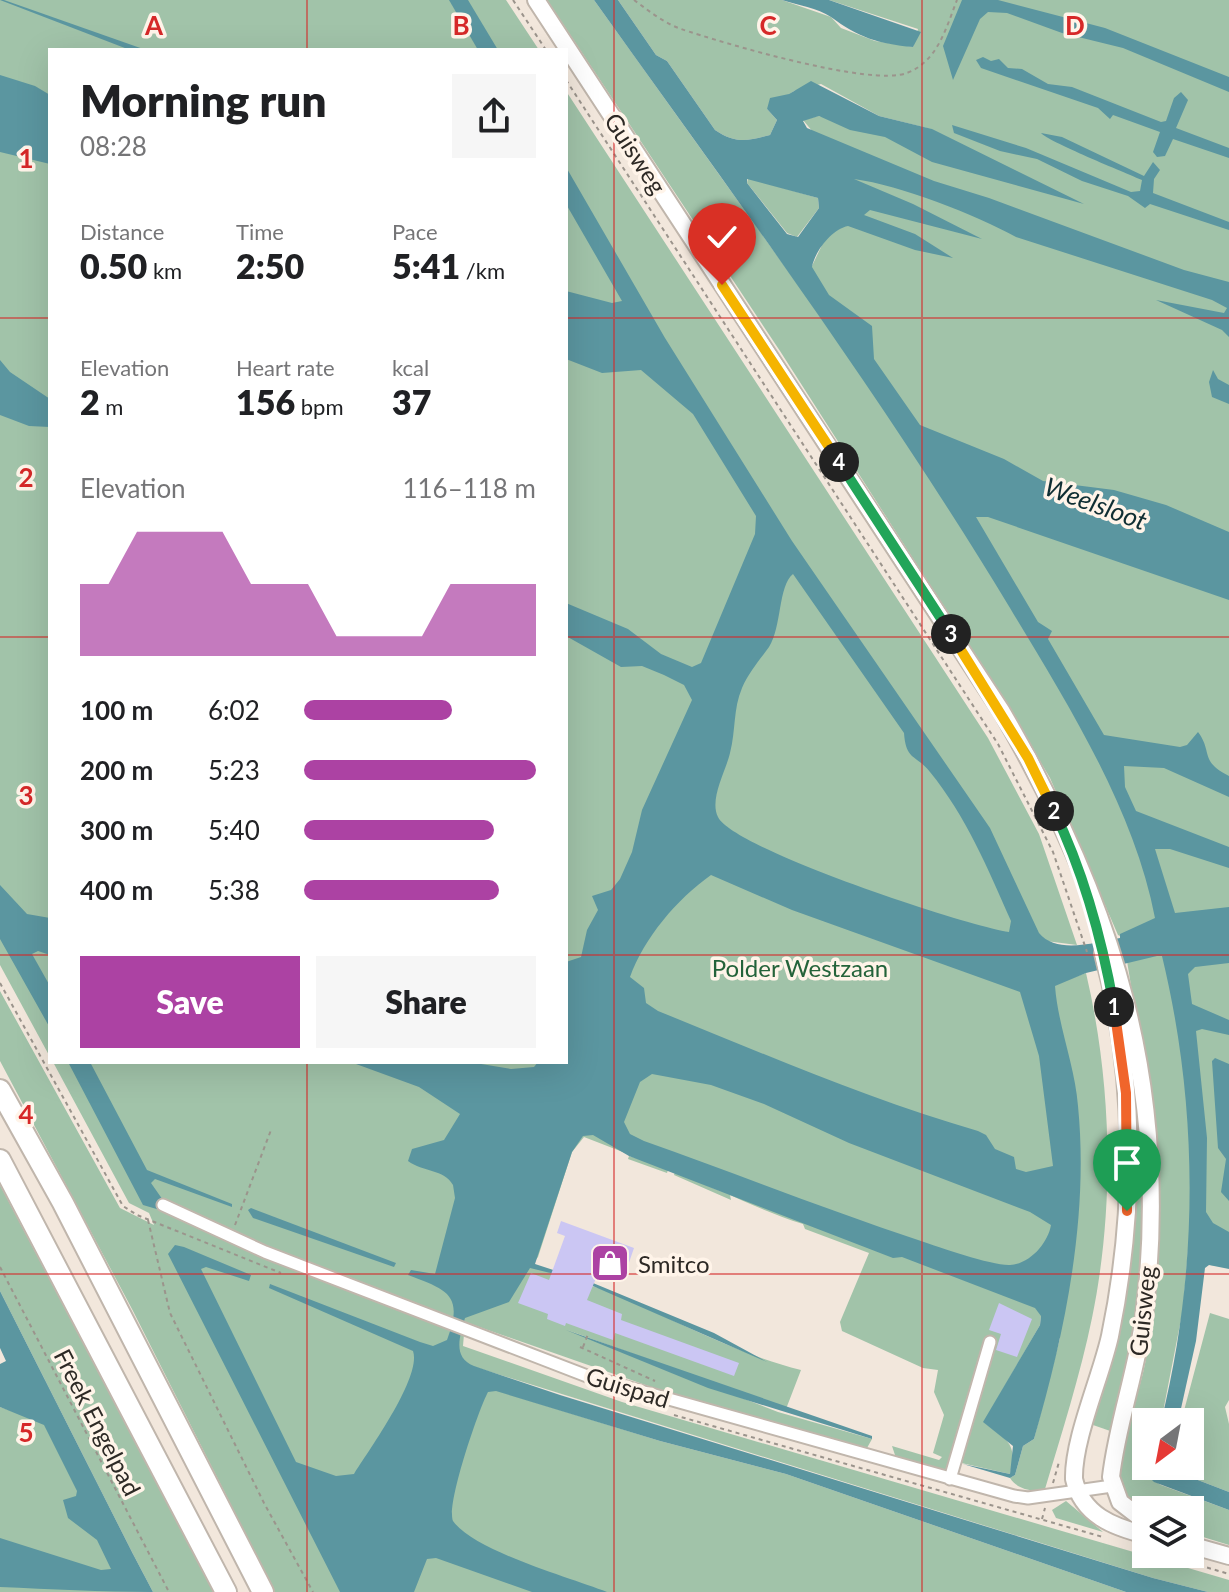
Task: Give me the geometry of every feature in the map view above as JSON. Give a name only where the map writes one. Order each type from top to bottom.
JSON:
[{"type":"highway","points":[[0,1090],[63,1203],[263,1592]]},
{"type":"highway","points":[[0,1160],[226,1592]]},
{"type":"main road","name":"Guisweg","points":[[536,0],[567,48]]},
{"type":"main road","name":"Guisweg","points":[[568,49],[1002,712],[1072,848],[1096,936],[1132,1014],[1142,1081],[1149,1222],[1144,1314],[1130,1395],[1112,1467],[1112,1486]]},
{"type":"main road","name":"Guisweg","points":[[1077,1491],[1074,1466],[1109,1338],[1127,1211],[1126,1093],[1112,968]]},
{"type":"main road","points":[[1112,1486],[1132,1514]]},
{"type":"main road","points":[[1077,1491],[1099,1518],[1132,1530]]},
{"type":"main road","points":[[1204,1548],[1229,1556]]},
{"type":"street","name":"Guispad","points":[[163,1205],[231,1238],[587,1376],[671,1401],[1021,1497],[1112,1486]]},
{"type":"street","points":[[950,1479],[990,1342]]},
{"type":"path","points":[[513,0],[545,48]]},
{"type":"path","points":[[634,0],[680,28],[871,77],[905,74],[925,62],[938,46],[957,0]]},
{"type":"path","points":[[568,83],[998,744],[1096,936]]},
{"type":"path","points":[[0,983],[119,1202],[148,1220],[281,1273]]},
{"type":"path","points":[[231,1238],[271,1130]]},
{"type":"path","points":[[148,1220],[170,1313],[264,1503],[313,1592]]},
{"type":"path","name":"Freek Engelpad","points":[[0,1267],[169,1592]]},
{"type":"path","points":[[588,1334],[581,1348],[630,1367],[659,1384],[671,1401]]},
{"type":"path","points":[[1049,1495],[1062,1452]]},
{"type":"path","points":[[1042,1519],[1110,1539]]},
{"type":"path","points":[[1204,1567],[1229,1574]]},
{"type":"green space","points":[[0,0],[506,0],[538,48],[48,48],[48,1053],[0,965]]},
{"type":"green space","points":[[547,0],[594,0],[801,289],[853,180],[803,120],[818,116],[931,129],[879,116],[821,84],[794,91],[767,109],[777,120],[770,135],[748,140],[729,138],[715,130],[667,61],[656,55],[618,0],[782,0],[831,17],[841,28],[875,41],[913,47],[918,29],[829,0],[1229,0],[1229,1267],[1210,1265],[1188,1250],[1183,1309],[1164,1408],[1133,1408],[1147,1351],[1155,1282],[1157,1201],[1151,1120],[1127,961],[1160,955],[1118,935],[1050,778],[1003,699],[780,351]]},
{"type":"green space","name":"Polder Westzaan","points":[[568,94],[988,738],[1039,834],[1077,945],[1046,941],[1058,983],[1086,973],[1095,1015],[1107,1145],[1104,1232],[1092,1318],[1082,1361],[1045,1489],[1040,1490],[1021,1488],[1010,1478],[1015,1475],[1023,1446],[1034,1439],[1060,1338],[1041,1316],[1040,1325],[984,1422],[1009,1443],[1013,1455],[1010,1474],[957,1462],[947,1471],[896,1458],[892,1446],[939,1460],[942,1457],[933,1453],[944,1415],[934,1392],[938,1370],[923,1368],[842,1331],[840,1322],[869,1253],[805,1229],[803,1224],[730,1195],[731,1200],[674,1175],[675,1172],[649,1163],[668,1170],[667,1173],[628,1159],[629,1156],[646,1161],[584,1137],[572,1152],[538,1257],[533,1263],[559,1276],[607,1291],[727,1345],[801,1370],[786,1409],[567,1330],[778,1412],[872,1439],[867,1448],[657,1389],[465,1322],[463,1346],[622,1402],[1132,1552],[1132,1568],[1188,1568],[1229,1580],[1229,1592],[1208,1592],[1153,1578],[475,1367],[492,1389],[660,1441],[786,1474],[1126,1592],[275,1592],[132,1309],[0,1061],[0,991],[120,1208],[154,1225],[149,1213],[129,1203],[54,1064],[568,1064]]},
{"type":"green space","points":[[748,178],[818,198],[819,208],[797,237],[787,233],[747,183]]},
{"type":"green space","points":[[1134,1120],[1143,1198],[1141,1277],[1116,1433],[1093,1425],[1108,1366]]},
{"type":"green space","points":[[0,1185],[214,1592],[153,1592],[133,1554],[0,1291]]},
{"type":"green space","points":[[1210,1313],[1229,1319],[1229,1400],[1225,1407],[1229,1424],[1229,1492],[1198,1480],[1204,1480],[1204,1408],[1185,1408]]},
{"type":"green space","points":[[43,1380],[151,1592],[0,1592],[0,1407],[29,1417]]},
{"type":"green space","points":[[1132,1413],[1132,1480],[1154,1480],[1191,1496],[1132,1496],[1132,1503],[1120,1491],[1123,1446]]},
{"type":"green space","points":[[1066,1501],[1103,1532],[1056,1518],[1052,1510]]},
{"type":"green space","points":[[1204,1501],[1229,1510],[1229,1545],[1204,1537]]},
{"type":"water","points":[[0,0],[140,48],[125,48]]},
{"type":"water","points":[[449,0],[468,0],[497,48],[477,48]]},
{"type":"water","name":"Weelsloot","points":[[594,0],[618,0],[656,55],[667,61],[715,130],[729,138],[748,140],[770,135],[777,120],[767,109],[770,98],[789,94],[811,81],[879,116],[932,129],[1084,204],[932,162],[885,137],[850,130],[819,116],[803,121],[807,128],[934,181],[989,198],[1184,270],[1229,282],[1229,337],[1222,330],[1156,300],[1224,313],[1227,308],[1212,300],[1016,237],[915,194],[854,179],[913,204],[982,239],[870,210],[864,215],[915,234],[953,258],[915,250],[848,226],[836,231],[825,242],[812,267],[829,295],[872,326],[874,359],[920,425],[1004,459],[1043,481],[1114,490],[1166,505],[1229,532],[1229,600],[988,517],[976,517],[1038,622],[1052,631],[1048,639],[1104,735],[1180,747],[1187,745],[1198,732],[1210,761],[1229,776],[1229,797],[1164,768],[1124,766],[1125,787],[1136,811],[1229,847],[1229,868],[1170,849],[1155,849],[1175,913],[1229,907],[1229,963],[1195,967],[1188,974],[1192,1004],[1229,1020],[1229,1035],[1202,1029],[1196,1031],[1207,1138],[1206,1212],[1213,1223],[1229,1232],[1229,1269],[1209,1265],[1205,1268],[1196,1341],[1181,1408],[1164,1408],[1182,1306],[1188,1248],[1188,1130],[1183,1072],[1162,956],[1086,973],[1055,986],[1078,1106],[1081,1148],[1077,1232],[1056,1358],[1045,1399],[1034,1439],[1023,1446],[1015,1475],[1010,1478],[963,1464],[1010,1474],[1013,1446],[983,1422],[1040,1325],[1041,1316],[1035,1308],[902,1257],[893,1258],[629,1156],[593,1135],[583,1136],[572,1152],[535,1264],[593,1283],[714,1333],[767,1362],[579,1280],[530,1268],[509,1302],[465,1318],[460,1352],[474,1366],[560,1395],[1153,1578],[1208,1592],[1126,1592],[786,1474],[660,1441],[496,1391],[488,1392],[477,1418],[458,1478],[453,1521],[464,1532],[501,1553],[607,1592],[532,1592],[436,1558],[427,1559],[414,1592],[340,1592],[168,1254],[175,1245],[184,1247],[251,1275],[249,1281],[206,1267],[201,1269],[296,1462],[336,1476],[354,1474],[402,1395],[414,1363],[413,1351],[269,1288],[270,1284],[420,1342],[433,1346],[447,1340],[454,1313],[449,1296],[433,1285],[408,1275],[411,1270],[435,1274],[455,1198],[453,1185],[439,1173],[408,1161],[412,1149],[444,1140],[460,1114],[419,1087],[356,1064],[481,1064],[511,1069],[534,1067],[536,1064],[568,1064],[568,961],[581,957],[587,930],[598,910],[592,896],[611,890],[620,879],[632,852],[642,810],[692,700],[684,685],[642,666],[621,667],[568,637],[568,604],[628,629],[661,654],[692,667],[701,663],[755,534],[756,516],[693,414],[641,370],[602,373],[568,360],[568,292],[612,303],[622,301],[568,207],[568,170],[665,338],[792,541],[990,828],[1039,933],[1056,944],[1089,944],[1120,938],[1120,934],[1155,918],[1132,837],[1096,757],[962,530],[860,376]],"holes":[[[747,179],[818,198],[819,208],[798,237],[787,234]],[[793,574],[904,733],[909,753],[925,766],[943,789],[975,844],[1011,921],[1009,932],[948,916],[806,866],[733,831],[718,817],[717,794],[730,753],[739,696],[773,639],[782,597]],[[711,875],[792,910],[1020,992],[1039,1056],[1053,1166],[1026,1172],[1016,1169],[1014,1157],[995,1149],[986,1135],[978,1131],[896,1105],[658,1011],[646,1003],[644,988],[630,977],[644,948],[663,920]],[[652,1074],[711,1085],[764,1104],[849,1143],[1030,1212],[1051,1225],[1049,1232],[1031,1257],[1017,1264],[1002,1265],[886,1229],[630,1134],[624,1122],[640,1082]]]},
{"type":"water","points":[[782,0],[829,0],[921,32],[913,47],[889,44],[850,30],[820,11]]},
{"type":"water","points":[[962,0],[998,0],[1105,28],[1229,77],[1229,92],[1123,48],[1062,33],[1007,13],[988,12],[980,19],[953,80],[943,46]]},
{"type":"water","points":[[983,57],[991,61],[999,59],[1008,68],[1022,69],[1048,84],[1072,87],[1161,122],[1166,121],[1174,98],[1181,92],[1188,100],[1176,128],[1229,148],[1229,158],[1173,139],[1165,156],[1157,157],[1153,152],[1160,132],[1113,115],[1110,119],[1098,108],[981,68],[976,60]]},
{"type":"water","points":[[0,75],[35,86],[48,94],[48,164],[0,152]]},
{"type":"water","points":[[952,125],[1026,148],[1131,192],[1140,191],[1142,180],[1071,150],[1041,133],[1062,137],[1144,176],[1153,162],[1160,170],[1154,179],[1153,193],[1229,222],[1229,230],[1150,204],[1145,208],[1128,196],[1082,181],[1037,159],[1000,151],[954,133]]},
{"type":"water","points":[[0,360],[10,372],[48,398],[48,427],[29,426],[0,415]]},
{"type":"water","points":[[1213,370],[1218,379],[1229,385],[1229,404],[1212,397],[1209,382]]},
{"type":"water","points":[[0,885],[27,914],[48,918],[48,954],[38,951],[32,954],[48,982],[48,1024],[0,939]]},
{"type":"water","points":[[1215,1058],[1229,1064],[1229,1201],[1221,1192],[1226,1159],[1218,1148],[1212,1061]]},
{"type":"water","points":[[69,1064],[91,1064],[147,1170],[232,1204],[232,1207],[155,1179],[151,1183],[165,1203],[160,1210],[143,1205]]},
{"type":"water","points":[[251,1208],[396,1263],[394,1267],[253,1218],[248,1210]]},
{"type":"water","points":[[0,1291],[153,1592],[0,1587],[0,1538],[101,1570],[111,1569],[97,1540],[68,1518],[63,1500],[76,1496],[77,1491],[44,1425],[0,1407],[0,1364],[6,1361],[0,1348]]},
{"type":"water","points":[[566,1330],[872,1436],[872,1439],[708,1388]]},
{"type":"water","points":[[1152,1480],[1198,1480],[1229,1492],[1229,1510],[1204,1501],[1204,1496],[1192,1496]]},
{"type":"building","points":[[561,1221],[634,1248],[623,1280],[599,1271],[587,1300],[622,1314],[621,1320],[739,1363],[734,1376],[615,1333],[613,1340],[566,1323],[565,1326],[547,1319],[548,1314],[518,1303],[531,1273],[549,1280],[565,1236],[557,1233]]},
{"type":"building","points":[[999,1303],[1032,1319],[1017,1357],[996,1350],[1001,1334],[989,1330]]},
{"type":"place","name":"Smitco","points":[[610,1263]]},
{"type":"route","points":[[722,285],[1002,712],[1072,848],[1107,969],[1119,1034],[1126,1093],[1127,1211]]}]
